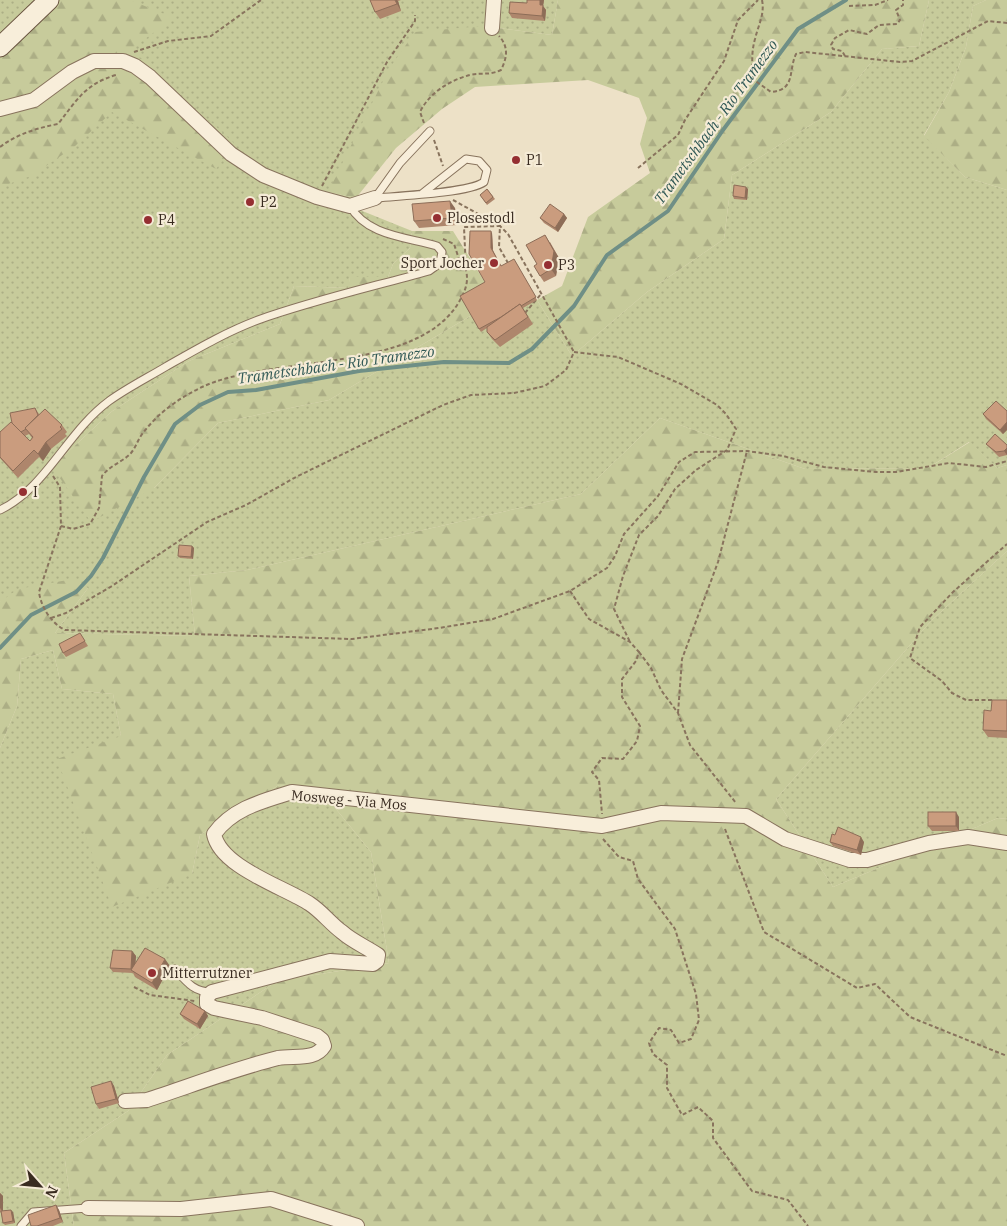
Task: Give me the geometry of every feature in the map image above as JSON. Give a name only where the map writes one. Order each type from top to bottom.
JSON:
[{"type":"street","points":[[0,47],[50,0]]},
{"type":"street","points":[[492,28],[494,0]]},
{"type":"street","points":[[0,109],[34,100],[72,72],[94,61],[123,62],[135,66],[150,77],[231,154],[263,175],[317,197],[350,206],[375,198]]},
{"type":"street","name":"Mosweg - Via Mos","points":[[210,997],[330,961],[373,964],[377,961],[378,955],[342,933],[312,905],[252,874],[222,852],[216,842],[214,834],[221,824],[249,806],[292,792],[602,826],[660,813],[746,816],[785,839],[850,860],[867,860],[929,843],[968,837],[1007,843]]},
{"type":"street","points":[[125,1101],[147,1100],[280,1058],[313,1055],[320,1052],[324,1046],[322,1040],[317,1036],[262,1018],[214,1008],[210,997]]},
{"type":"street","points":[[88,1208],[181,1209],[271,1199],[358,1226]]},
{"type":"lane","points":[[375,198],[400,163],[430,131]]},
{"type":"lane","points":[[375,198],[443,191],[479,186],[484,182],[487,175],[484,166],[472,159],[466,159],[423,193]]},
{"type":"lane","points":[[0,510],[16,502],[28,491],[83,423],[131,387],[224,334],[258,320],[436,268],[442,258],[441,249],[432,244],[402,238],[380,230],[356,217],[350,206]]},
{"type":"lane","points":[[175,968],[192,988],[210,997]]},
{"type":"lane","points":[[21,1226],[33,1212],[88,1208]]},
{"type":"path","points":[[638,168],[678,135],[685,120],[724,61],[738,20],[758,0]]},
{"type":"path","points":[[762,0],[762,17],[754,40],[752,62],[754,80],[771,92],[778,92],[788,85],[791,64],[796,54],[805,52],[900,62],[912,61],[988,21],[1007,22]]},
{"type":"path","points":[[849,6],[875,5],[888,0]]},
{"type":"path","points":[[845,56],[842,51],[833,49],[831,45],[835,38],[849,30],[867,34],[879,25],[900,22],[896,10],[903,5],[903,0]]},
{"type":"path","points":[[317,197],[388,62],[415,21],[415,15]]},
{"type":"path","points":[[446,174],[430,131],[421,119],[420,112],[425,102],[441,88],[471,75],[490,75],[501,70],[507,58],[505,42],[492,28]]},
{"type":"path","points":[[443,191],[448,197],[472,208],[500,226],[508,234],[574,352]]},
{"type":"path","points":[[500,226],[499,247],[509,264]]},
{"type":"path","points":[[61,526],[73,529],[90,524],[99,508],[102,476],[132,452],[151,422],[171,404],[203,387],[241,373],[341,359],[417,339],[442,323],[455,307],[468,283],[464,227],[500,226]]},
{"type":"path","points":[[432,244],[435,239],[451,241],[456,248],[461,265],[466,270]]},
{"type":"path","points":[[520,319],[541,294]]},
{"type":"path","points":[[574,352],[618,357],[681,384],[717,405],[736,429],[727,450],[696,470],[675,489],[658,516],[639,535],[623,576],[614,609],[630,642]]},
{"type":"path","points":[[51,618],[66,613],[112,586],[207,522],[246,505],[296,476],[443,405],[471,395],[514,392],[545,386],[566,370],[574,352]]},
{"type":"path","points":[[53,479],[60,487],[61,526],[41,582],[40,601],[57,625],[65,630],[352,639],[493,619],[570,591],[607,568],[615,556],[624,534],[658,496],[679,462],[695,452],[747,451],[783,456],[824,467],[876,472],[896,472],[949,462],[986,467],[1007,461]]},
{"type":"path","points":[[678,713],[682,659],[718,562],[747,451]]},
{"type":"path","points":[[998,701],[966,700],[952,693],[942,681],[910,658],[920,627],[953,592],[1007,544]]},
{"type":"path","points":[[570,591],[589,619],[630,642],[640,652],[651,668],[661,690],[678,713],[690,745],[746,816]]},
{"type":"path","points":[[640,652],[636,661],[622,679],[622,697],[640,726],[637,741],[623,759],[602,758],[592,772],[599,780],[603,840],[619,857],[634,861],[638,878],[675,929],[696,994],[699,1020],[691,1039],[679,1043],[671,1030],[660,1028],[650,1043],[653,1054],[667,1065],[667,1088],[682,1115],[698,1107],[713,1121],[713,1138],[752,1191],[788,1200],[808,1226]]},
{"type":"path","points":[[720,815],[764,932],[858,988],[875,984],[910,1018],[1007,1056]]},
{"type":"path","points":[[134,987],[150,995],[174,1000],[210,997]]},
{"type":"green space","points":[[0,0],[558,0],[552,35],[483,26],[328,192],[356,198],[350,206],[412,231],[410,248],[393,264],[388,277],[350,277],[349,288],[294,286],[280,324],[189,361],[111,412],[52,467],[154,488],[218,423],[329,400],[472,315],[537,300],[572,356],[647,292],[724,239],[732,175],[831,112],[882,49],[919,46],[929,0],[986,0],[973,6],[966,47],[949,92],[924,135],[965,177],[1007,190],[1007,465],[997,468],[969,442],[928,468],[805,469],[660,418],[581,494],[247,570],[189,576],[195,636],[55,633],[88,588],[0,602]]},
{"type":"green space","points":[[62,0],[130,0],[174,18],[131,49],[235,144],[216,169],[112,112],[74,147],[31,176],[0,187],[0,60]]},
{"type":"green space","points":[[558,0],[929,0],[919,46],[882,49],[831,112],[732,175],[724,239],[647,292],[572,356],[537,300],[562,286],[588,217],[650,173],[640,144],[647,118],[639,98],[588,80],[475,87],[442,109],[396,148],[356,198],[328,192],[389,69],[415,32],[483,26],[552,35]]},
{"type":"green space","points":[[986,0],[1007,0],[1007,190],[965,177],[924,136],[949,92],[966,47],[973,6]]},
{"type":"green space","points":[[412,231],[453,231],[486,284],[472,315],[329,400],[218,423],[154,488],[91,522],[52,467],[111,412],[189,361],[280,324],[294,286],[348,288],[350,277],[388,277],[393,264],[410,248]]},
{"type":"green space","points":[[660,418],[805,469],[928,468],[970,442],[997,468],[1007,465],[1007,551],[931,621],[776,799],[833,887],[998,818],[1007,819],[1007,1226],[74,1226],[64,1153],[128,1111],[167,1055],[277,981],[389,963],[371,852],[323,793],[279,785],[200,835],[192,874],[112,907],[57,759],[121,736],[113,694],[62,689],[53,650],[21,659],[17,706],[0,748],[0,602],[18,589],[73,579],[88,588],[55,633],[195,636],[189,576],[247,570],[581,494]]},
{"type":"green space","points":[[1007,551],[1007,819],[998,818],[833,887],[776,799],[931,621]]},
{"type":"green space","points":[[53,650],[62,689],[113,694],[121,736],[192,874],[200,835],[279,785],[323,793],[371,852],[389,963],[277,981],[167,1055],[128,1111],[64,1153],[74,1226],[0,1226],[0,748],[17,706],[21,659]]},
{"type":"building","points":[[370,0],[395,0],[397,4],[375,12]]},
{"type":"building","points":[[527,0],[540,0],[540,5],[543,5],[542,16],[509,13],[510,2],[527,3]]},
{"type":"building","points":[[734,185],[746,187],[745,198],[733,196]]},
{"type":"building","points":[[487,189],[493,197],[486,203],[480,195]]},
{"type":"building","points":[[450,201],[452,218],[414,221],[412,204]]},
{"type":"building","points":[[550,204],[564,214],[555,228],[540,218]]},
{"type":"building","points":[[470,231],[491,231],[491,248],[501,266],[514,259],[536,297],[521,306],[520,304],[479,329],[460,296],[485,282],[469,254]]},
{"type":"building","name":"P3","points":[[545,235],[554,251],[551,269],[540,276],[534,266],[537,264],[526,245]]},
{"type":"building","points":[[520,304],[528,317],[495,340],[487,332],[487,327]]},
{"type":"building","points":[[996,401],[1007,411],[1007,422],[1000,430],[983,414]]},
{"type":"building","points":[[35,408],[38,415],[21,432],[12,423],[10,413]]},
{"type":"building","points":[[45,409],[62,425],[60,427],[62,429],[46,442],[38,454],[34,450],[13,471],[0,457],[0,432],[11,422],[30,441],[33,437],[25,428]]},
{"type":"building","points":[[995,434],[1007,445],[1004,451],[996,452],[986,444]]},
{"type":"building","points":[[179,545],[192,546],[191,557],[178,556]]},
{"type":"building","points":[[80,633],[85,641],[63,653],[59,644]]},
{"type":"building","points":[[992,700],[1007,700],[1007,731],[983,730],[984,710],[991,711]]},
{"type":"building","points":[[928,812],[956,812],[956,826],[928,826]]},
{"type":"building","points":[[838,827],[861,837],[857,850],[830,842],[832,834],[835,835]]},
{"type":"building","points":[[145,948],[165,959],[152,983],[131,970]]},
{"type":"building","points":[[113,950],[132,951],[131,969],[110,968]]},
{"type":"building","points":[[188,1001],[205,1011],[197,1024],[180,1014]]},
{"type":"building","points":[[111,1081],[116,1099],[96,1104],[91,1087]]},
{"type":"building","points":[[56,1205],[60,1218],[37,1226],[31,1226],[28,1215]]},
{"type":"building","points":[[11,1210],[13,1221],[3,1223],[1,1211]]},
{"type":"waterway","name":"Trametschbach - Rio Tramezzo","points":[[0,648],[31,615],[76,592],[91,576],[103,558],[144,477],[175,424],[200,405],[228,392],[256,390],[359,371],[444,362],[509,363],[532,349],[574,306],[607,255],[668,211],[723,130],[798,29],[846,0]]},
{"type":"place","name":"P1","points":[[516,160]]},
{"type":"place","name":"P2","points":[[250,202]]},
{"type":"place","name":"Plosestodl","points":[[437,218]]},
{"type":"place","name":"P4","points":[[148,220]]},
{"type":"place","name":"Sport Jocher","points":[[494,263]]},
{"type":"place","name":"P3","points":[[548,265]]},
{"type":"place","name":"I","points":[[23,492]]},
{"type":"place","name":"Mitterrutzner","points":[[152,973]]}]
